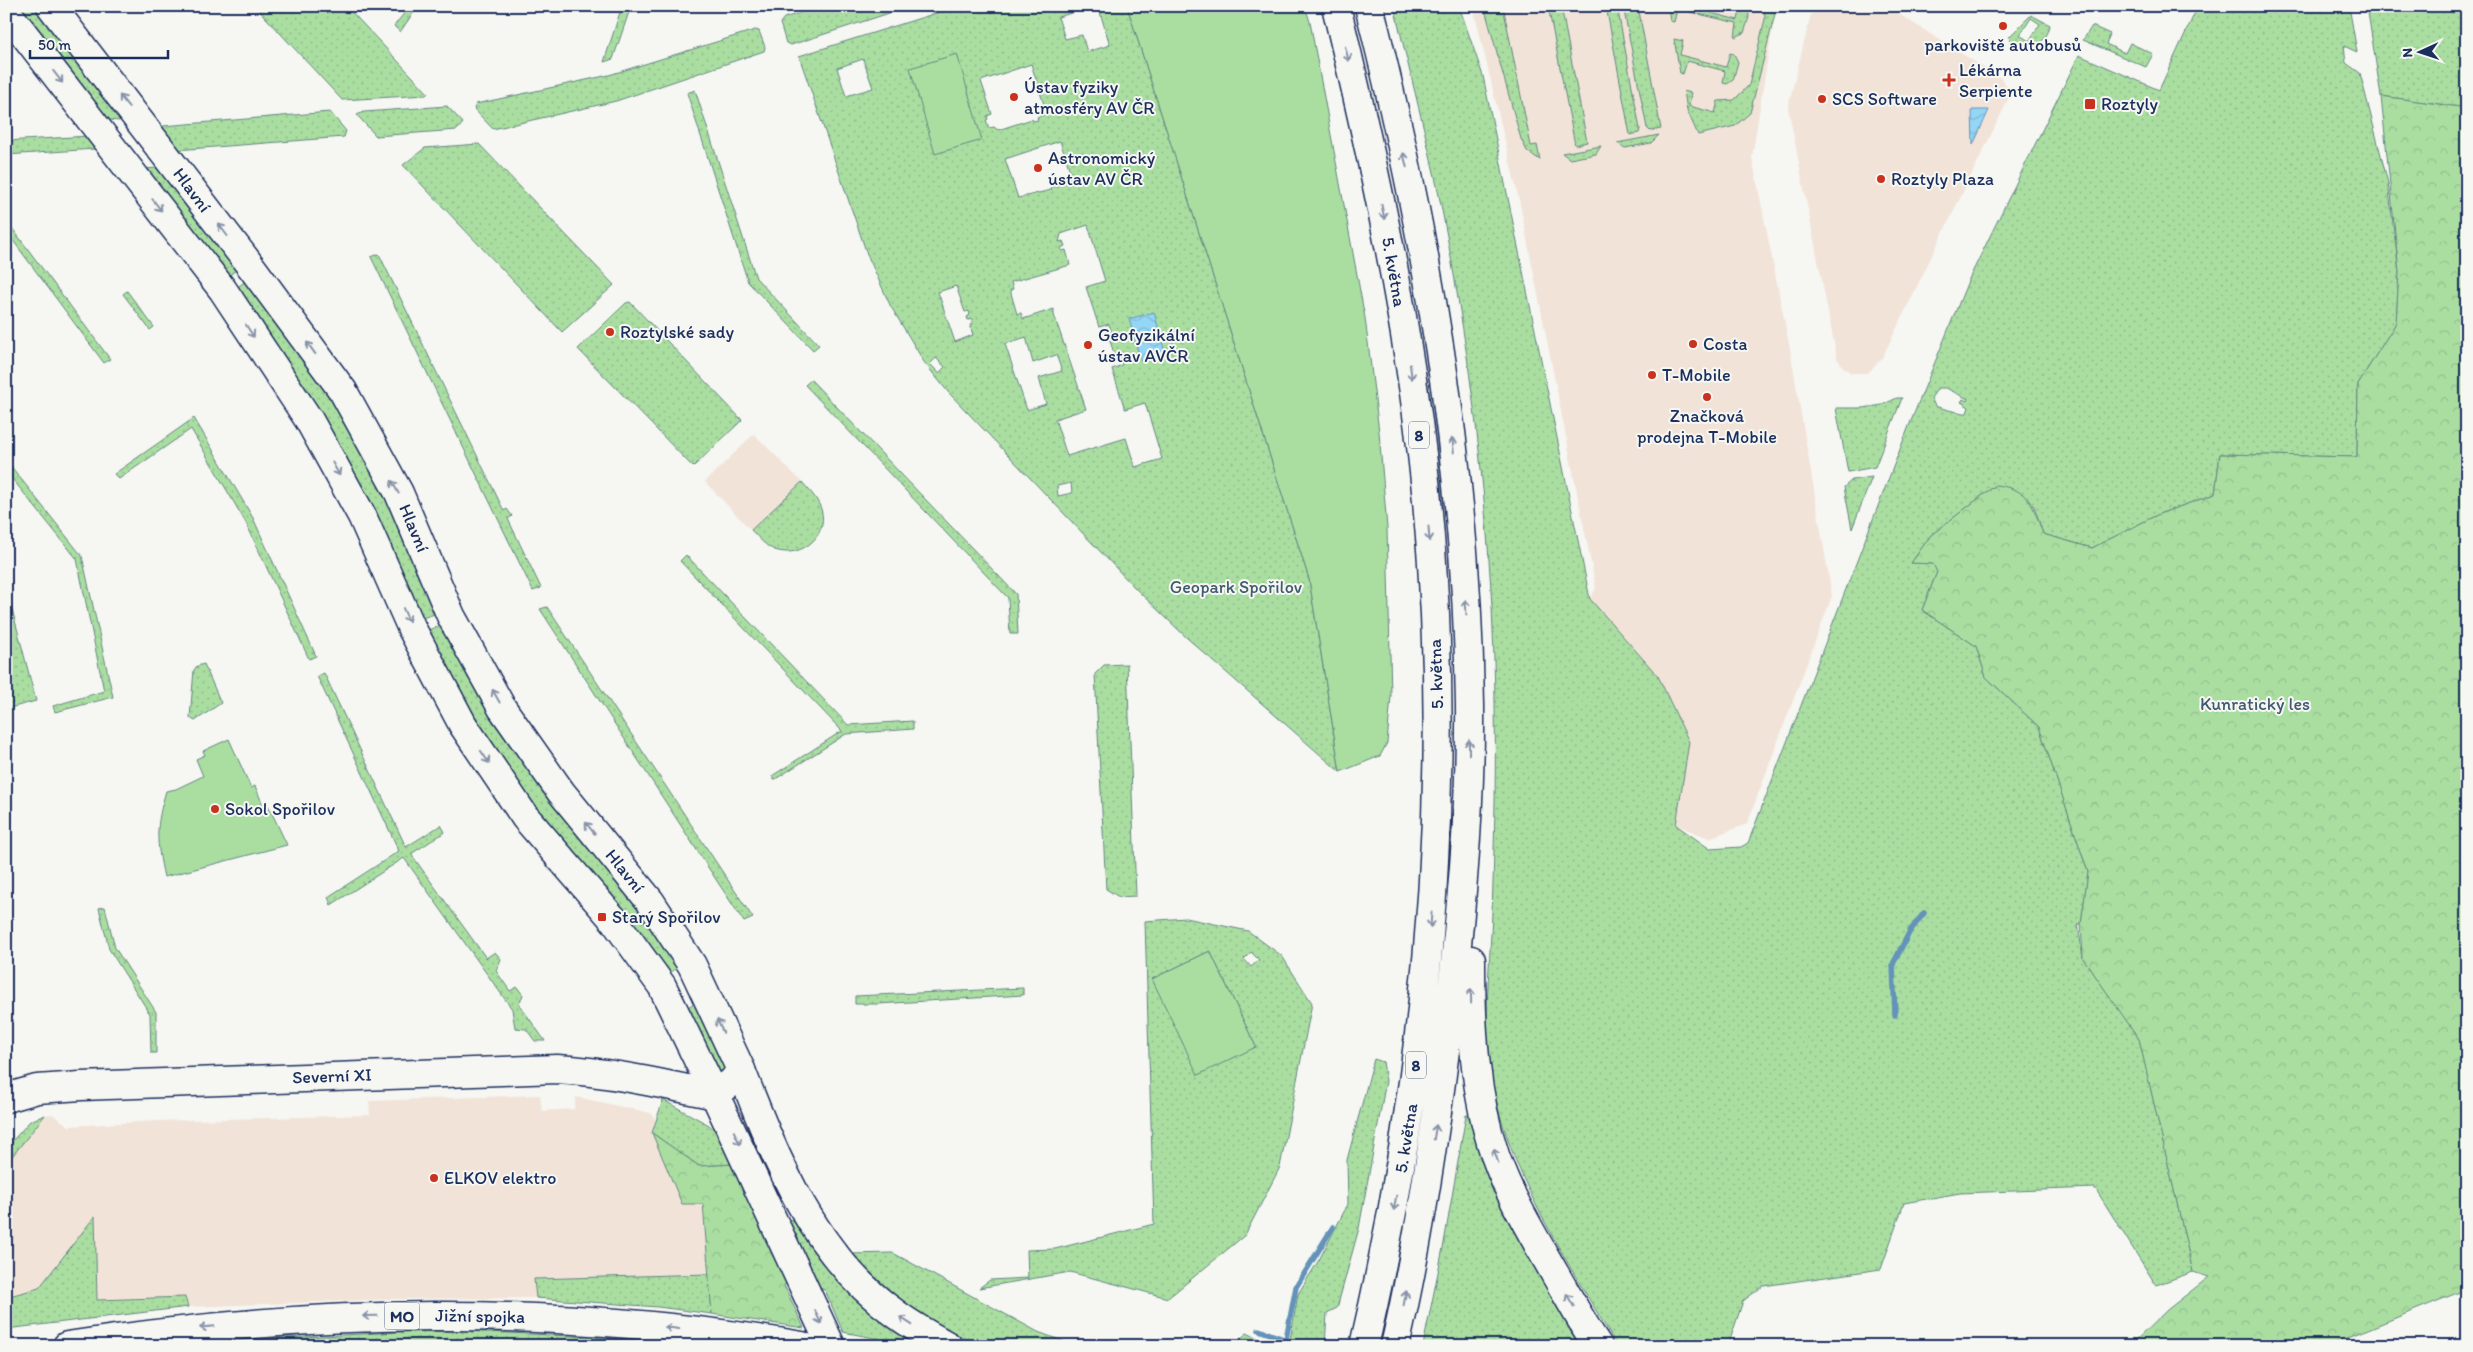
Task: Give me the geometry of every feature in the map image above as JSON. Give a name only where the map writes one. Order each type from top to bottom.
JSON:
[{"type":"main road","name":"Hlavní","points":[[51,6],[253,269],[343,391],[399,494],[451,616],[502,708],[561,792],[650,901],[692,965],[741,1070],[759,1116],[803,1208],[830,1251],[854,1278],[895,1314],[948,1346]]},
{"type":"main road","name":"5. května","points":[[1336,6],[1390,244],[1413,386],[1429,531],[1437,687],[1434,871],[1422,1019],[1395,1201],[1364,1346]]},
{"type":"main road","name":"5. května","points":[[1369,6],[1414,198],[1445,383],[1465,586],[1470,703],[1469,796],[1458,941],[1442,1086],[1417,1236],[1394,1346]]},
{"type":"main road","name":"Hlavní","points":[[6,11],[223,290],[309,420],[362,516],[412,629],[463,725],[525,817],[614,920],[662,986],[716,1095],[831,1346]]},
{"type":"main road","points":[[1469,796],[1471,1008],[1477,1071],[1487,1127],[1495,1155],[1515,1204],[1597,1344]]},
{"type":"main road","points":[[659,1083],[677,1076],[683,1070],[690,1054],[690,1041]]},
{"type":"main road","name":"Severní XI","points":[[6,1098],[38,1088],[74,1086],[557,1069],[659,1083],[716,1095],[744,1104],[759,1116]]},
{"type":"main road","points":[[716,1095],[733,1081],[741,1070]]},
{"type":"main road","name":"Jižní spojka","points":[[67,1346],[199,1328],[271,1321],[424,1315],[551,1318],[649,1325],[802,1346]]},
{"type":"shaded area","points":[[1473,6],[1776,6],[1752,157],[1790,349],[1832,596],[1747,824],[1709,838],[1676,825],[1689,742],[1658,676],[1590,599],[1596,588],[1520,204]]},
{"type":"shaded area","name":"Roztyly Plaza","points":[[1813,6],[1886,6],[2002,79],[2008,88],[2009,96],[2005,106],[1882,358],[1868,373],[1851,373],[1843,367],[1837,358],[1788,107]]},
{"type":"shaded area","points":[[754,434],[802,482],[751,530],[705,482]]},
{"type":"shaded area","points":[[540,1095],[542,1111],[574,1109],[576,1097],[651,1113],[656,1120],[652,1133],[703,1204],[709,1274],[535,1279],[536,1298],[393,1299],[188,1307],[185,1297],[97,1300],[95,1217],[39,1288],[6,1297],[6,1164],[45,1115],[52,1114],[69,1126],[157,1121],[370,1115],[369,1101]]},
{"type":"green space","points":[[21,6],[41,6],[123,117],[119,121],[101,119],[16,9]]},
{"type":"green space","points":[[255,6],[346,6],[428,93],[426,95],[342,100]]},
{"type":"green space","points":[[410,6],[418,6],[400,32],[394,26]]},
{"type":"green space","points":[[622,6],[631,6],[613,59],[604,62]]},
{"type":"green space","points":[[822,6],[911,6],[791,45],[786,43],[780,23],[784,18]]},
{"type":"green space","name":"Geopark Spořilov","points":[[959,6],[998,6],[999,8],[1007,6],[1073,6],[1075,12],[1058,17],[1065,39],[1082,35],[1087,52],[1110,45],[1098,6],[1127,6],[1309,579],[1340,772],[1187,638],[1136,589],[948,392],[924,362],[890,305],[867,254],[799,56]],"holes":[[[863,59],[873,88],[846,96],[837,68]],[[1031,64],[1047,114],[1037,117],[1038,120],[1033,121],[1032,119],[998,130],[994,127],[989,128],[986,120],[988,119],[987,116],[992,114],[981,81]],[[1060,141],[1072,177],[1067,178],[1068,182],[1052,187],[1051,190],[1018,198],[1005,159]],[[1088,225],[1105,281],[1086,287],[1099,327],[1109,324],[1112,334],[1108,335],[1115,356],[1119,356],[1122,365],[1112,369],[1125,409],[1145,403],[1162,459],[1135,467],[1126,438],[1067,456],[1055,419],[1086,409],[1054,315],[1054,309],[1023,319],[1021,313],[1017,314],[1010,290],[1013,289],[1011,282],[1070,265],[1066,250],[1062,251],[1061,248],[1065,246],[1063,241],[1059,242],[1061,234]],[[956,286],[965,312],[969,311],[968,320],[972,319],[973,324],[970,325],[973,335],[955,342],[938,292]],[[1026,337],[1033,363],[1056,355],[1062,371],[1039,378],[1046,404],[1027,410],[1005,344]],[[936,358],[945,367],[939,373],[930,364]],[[1071,483],[1072,493],[1058,496],[1057,486]]]},
{"type":"green space","points":[[1127,6],[1305,6],[1310,22],[1365,318],[1379,432],[1387,528],[1391,696],[1387,743],[1380,756],[1340,772],[1309,579]]},
{"type":"green space","points":[[1394,6],[1459,6],[1483,76],[1590,599],[1658,676],[1689,742],[1676,825],[1710,849],[1741,847],[1748,843],[1909,426],[1968,281],[2079,55],[2159,90],[2198,6],[2349,6],[2357,52],[2344,46],[2346,63],[2360,73],[2388,183],[2399,272],[2396,323],[2358,384],[2357,457],[2220,454],[2215,494],[2159,514],[2092,548],[2043,534],[2034,506],[1996,485],[1931,535],[1911,563],[1934,564],[1937,572],[1922,610],[1976,646],[1986,677],[2039,727],[2088,872],[2081,924],[2078,924],[2083,958],[2139,1038],[2193,1272],[2156,1285],[2095,1188],[1960,1193],[1904,1203],[1881,1269],[1763,1286],[1743,1301],[1728,1346],[1617,1346],[1545,1223],[1529,1191],[1503,1125],[1490,1069],[1487,1002],[1495,797],[1494,645],[1481,467],[1470,374],[1447,236]],"holes":[[[1938,388],[1946,388],[1968,399],[1967,401],[1963,399],[1961,402],[1969,407],[1967,413],[1935,406],[1931,398]]]},
{"type":"green space","points":[[1484,6],[1503,6],[1531,146],[1537,145],[1540,160],[1527,151],[1521,139]]},
{"type":"green space","points":[[1548,6],[1561,6],[1587,142],[1575,145]]},
{"type":"green space","points":[[1606,6],[1617,6],[1640,129],[1639,133],[1630,135]]},
{"type":"green space","points":[[1623,6],[1638,6],[1661,129],[1650,131],[1647,128]]},
{"type":"green space","points":[[1668,6],[1684,6],[1738,20],[1741,6],[1748,9],[1749,17],[1744,33],[1735,37],[1737,23],[1677,9],[1674,22],[1670,21]]},
{"type":"green space","points":[[1764,6],[1777,6],[1750,113],[1735,126],[1698,135],[1687,110],[1684,91],[1691,93],[1689,106],[1715,113],[1718,101],[1734,100],[1749,85],[1765,19]]},
{"type":"green space","points":[[2367,6],[2467,6],[2467,108],[2381,96]]},
{"type":"green space","points":[[2031,15],[2050,25],[2046,36],[2033,46],[2016,48],[2009,37]],"holes":[[[2031,18],[2040,24],[2029,41],[2020,35]]]},
{"type":"green space","points":[[2092,26],[2110,34],[2106,44],[2125,53],[2130,43],[2153,54],[2146,67],[2083,40]]},
{"type":"green space","points":[[755,30],[759,31],[765,47],[764,51],[616,101],[493,129],[474,109],[476,104],[609,75]]},
{"type":"green space","points":[[1674,39],[1683,41],[1680,55],[1726,67],[1730,53],[1734,54],[1738,62],[1733,80],[1727,84],[1723,83],[1725,71],[1687,61],[1683,74],[1680,73]]},
{"type":"green space","points":[[957,54],[982,140],[935,154],[910,68]]},
{"type":"green space","points":[[695,90],[756,278],[819,345],[813,350],[748,282],[687,93]]},
{"type":"green space","name":"Kunratický les","points":[[2381,96],[2467,108],[2467,1289],[2326,1346],[2130,1346],[2167,1310],[2209,1277],[2193,1272],[2139,1039],[2083,958],[2081,924],[2088,872],[2039,727],[1986,677],[1976,646],[1922,610],[1937,572],[1933,564],[1911,563],[1931,535],[1996,485],[2017,491],[2028,500],[2033,507],[2043,534],[2092,548],[2159,514],[2215,494],[2220,454],[2357,457],[2358,384],[2396,323],[2399,272]]},
{"type":"green space","points":[[447,106],[463,123],[457,130],[376,136],[357,115],[364,112]]},
{"type":"green space","points":[[330,112],[346,131],[344,137],[176,150],[159,130],[163,126]]},
{"type":"green space","points":[[1659,135],[1651,143],[1625,148],[1617,143]]},
{"type":"green space","points":[[89,136],[97,140],[95,149],[6,155],[6,141]]},
{"type":"green space","points":[[479,144],[614,285],[562,332],[403,165],[425,148]]},
{"type":"green space","points":[[1601,146],[1596,154],[1570,159],[1562,153]]},
{"type":"green space","points":[[160,168],[241,266],[226,278],[139,169]]},
{"type":"green space","points":[[6,220],[110,359],[104,363],[6,231]]},
{"type":"green space","points":[[379,254],[504,511],[507,509],[512,516],[508,519],[541,588],[533,591],[371,257]]},
{"type":"green space","points":[[247,280],[304,350],[385,488],[438,613],[422,618],[235,289]]},
{"type":"green space","points":[[127,291],[154,327],[150,330],[123,294]]},
{"type":"green space","points":[[630,302],[742,420],[693,467],[578,349],[626,303]]},
{"type":"green space","points":[[811,380],[1016,594],[1018,634],[1010,634],[1008,598],[805,385]]},
{"type":"green space","points":[[1897,398],[1902,398],[1875,467],[1848,472],[1836,408],[1863,408],[1882,405]]},
{"type":"green space","points":[[194,418],[253,518],[316,656],[309,659],[246,523],[191,429],[119,479],[114,474]]},
{"type":"green space","points":[[6,460],[82,556],[113,697],[55,712],[53,706],[104,691],[77,559],[6,471]]},
{"type":"green space","points":[[1872,477],[1852,529],[1844,487],[1852,480]]},
{"type":"green space","points":[[802,482],[819,504],[822,524],[819,533],[813,541],[796,551],[786,552],[772,549],[751,530]]},
{"type":"green space","points":[[686,555],[848,725],[913,721],[913,729],[846,734],[774,780],[772,776],[842,731],[680,561]]},
{"type":"green space","points":[[547,607],[753,918],[744,922],[540,609]]},
{"type":"green space","points":[[12,609],[36,701],[6,709],[6,610]]},
{"type":"green space","points":[[442,625],[681,966],[666,975],[558,840],[478,731],[428,630]]},
{"type":"green space","points":[[204,664],[221,703],[195,721],[190,718],[194,670],[197,666]]},
{"type":"green space","points":[[1127,664],[1136,896],[1119,897],[1106,889],[1095,674],[1104,665]]},
{"type":"green space","points":[[324,673],[406,847],[441,825],[445,832],[411,854],[486,958],[495,952],[501,959],[496,971],[510,991],[517,987],[523,995],[519,1004],[545,1041],[535,1041],[526,1029],[515,1028],[512,1009],[404,858],[331,905],[328,897],[399,851],[317,676]]},
{"type":"green space","name":"Sokol Spořilov","points":[[229,739],[251,788],[255,786],[263,805],[266,803],[269,807],[287,845],[164,877],[159,853],[158,825],[166,791],[176,789],[203,776],[196,759],[205,755],[203,751]]},
{"type":"green space","points":[[105,907],[115,948],[156,1012],[156,1053],[151,1053],[150,1014],[109,949],[99,908]]},
{"type":"green space","points":[[1186,918],[1248,931],[1282,956],[1312,1003],[1280,1167],[1245,1235],[1168,1298],[1070,1272],[979,1288],[990,1280],[1028,1278],[1027,1250],[1055,1249],[1154,1224],[1145,921]],"holes":[[[1210,951],[1256,1047],[1152,979]],[[1251,952],[1259,960],[1251,967],[1244,959]]]},
{"type":"green space","points":[[1210,951],[1256,1047],[1198,1075],[1152,979]]},
{"type":"green space","points":[[689,979],[728,1072],[720,1077],[674,987],[677,984],[688,1007],[697,1001],[684,981]]},
{"type":"green space","points":[[1023,988],[1023,995],[855,1004],[855,996]]},
{"type":"green space","points":[[1374,1059],[1383,1062],[1386,1081],[1359,1228],[1337,1308],[1327,1313],[1325,1346],[1289,1346],[1298,1294],[1319,1260],[1348,1204],[1347,1160]]},
{"type":"green space","points":[[663,1100],[709,1125],[719,1135],[734,1164],[699,1166],[652,1133]]},
{"type":"green space","points":[[45,1115],[6,1164],[6,1148],[30,1121]]},
{"type":"green space","points":[[1466,1115],[1469,1115],[1476,1143],[1492,1189],[1579,1346],[1423,1346],[1444,1243]]},
{"type":"green space","points":[[652,1133],[699,1166],[734,1164],[788,1283],[784,1285],[804,1328],[712,1314],[703,1204],[682,1204]]},
{"type":"green space","points":[[95,1216],[97,1300],[185,1297],[188,1307],[6,1329],[6,1297],[39,1288]]},
{"type":"green space","points":[[794,1218],[817,1255],[845,1287],[876,1316],[911,1343],[910,1345],[843,1332],[825,1290],[821,1289],[789,1220]]},
{"type":"green space","points":[[893,1253],[1038,1332],[1076,1346],[983,1346],[957,1335],[908,1306],[849,1254]]},
{"type":"green space","points":[[709,1274],[712,1314],[658,1307],[536,1298],[534,1279]]},
{"type":"green space","points":[[466,1331],[592,1337],[693,1346],[593,1346],[465,1341],[228,1346],[228,1341],[399,1332]]},
{"type":"green space","points":[[1247,1333],[1274,1346],[1232,1346]]},
{"type":"water","points":[[1972,110],[1989,110],[1973,145]]},
{"type":"water","points":[[1154,312],[1166,356],[1141,362],[1129,319]]},
{"type":"waterway","points":[[1895,1015],[1893,964],[1910,931],[1924,913]]},
{"type":"waterway","points":[[1286,1339],[1296,1287],[1333,1227]]},
{"type":"waterway","points":[[1259,1330],[1292,1342]]},
{"type":"place","name":"parkoviště autobusů","points":[[2003,26]]},
{"type":"place","name":"Lékárna Serpiente","points":[[1949,80]]},
{"type":"place","name":"Ústav fyziky atmosféry AV ČR","points":[[1014,97]]},
{"type":"place","name":"SCS Software","points":[[1822,99]]},
{"type":"place","name":"Roztyly","points":[[2090,104]]},
{"type":"place","name":"Astronomický ústav AV ČR","points":[[1038,168]]},
{"type":"place","name":"Roztyly Plaza","points":[[1881,179]]},
{"type":"place","name":"Roztylské sady","points":[[610,332]]},
{"type":"place","name":"Costa","points":[[1693,344]]},
{"type":"place","name":"Geofyzikální ústav AVČR","points":[[1088,345]]},
{"type":"place","name":"T-Mobile","points":[[1652,375]]},
{"type":"place","name":"Značková prodejna T-Mobile","points":[[1707,397]]},
{"type":"place","name":"Sokol Spořilov","points":[[215,809]]},
{"type":"place","name":"Starý Spořilov","points":[[602,917]]},
{"type":"place","name":"ELKOV elektro","points":[[434,1178]]}]
